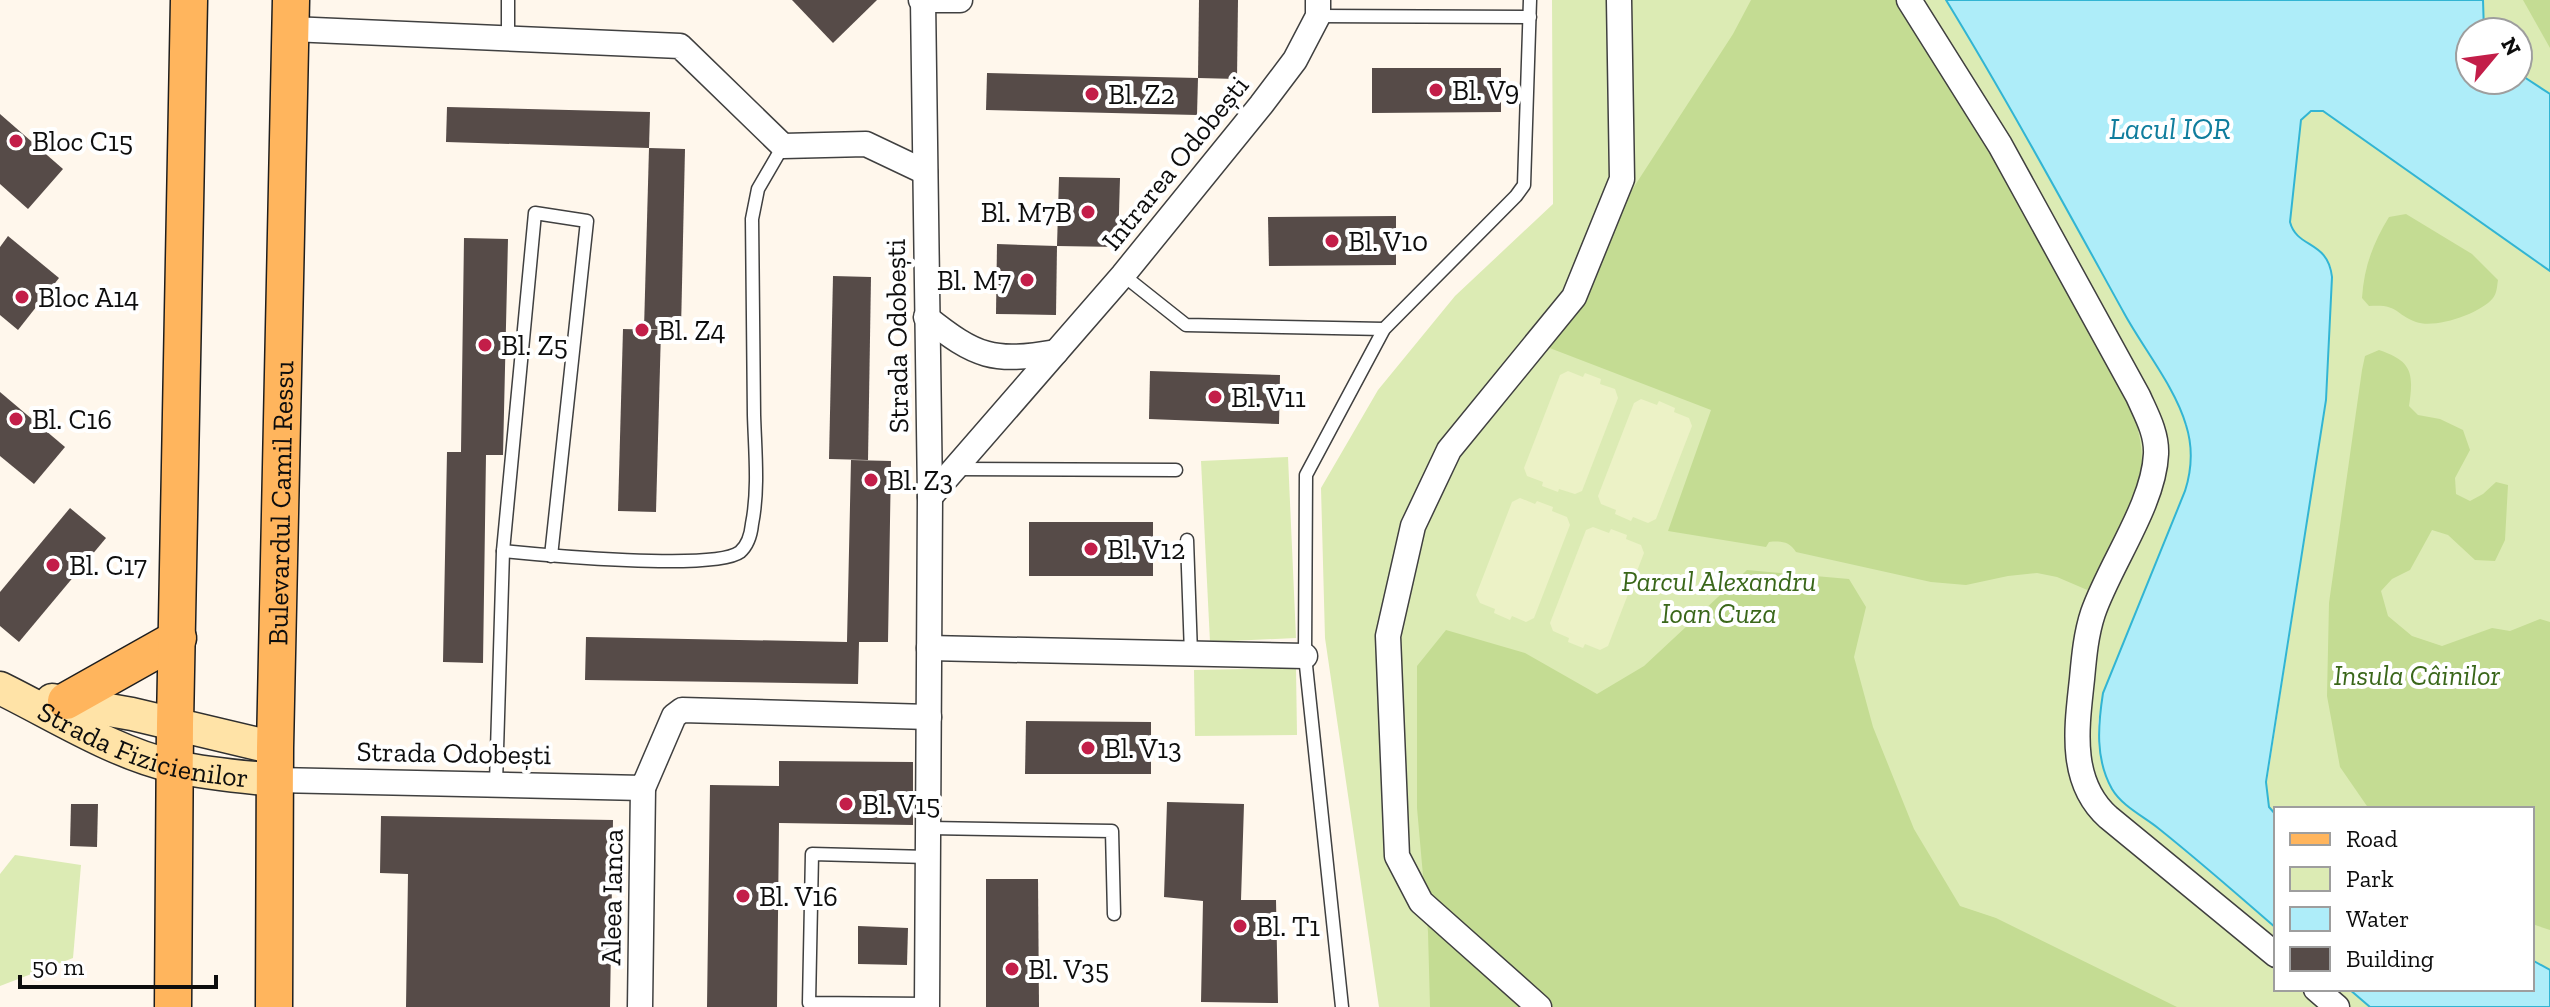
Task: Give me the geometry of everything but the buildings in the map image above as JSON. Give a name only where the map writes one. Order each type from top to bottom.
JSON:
[{"type":"main road","points":[[173,1007],[174,767],[189,0]]},
{"type":"main road","name":"Bulevardul Camil Ressu","points":[[274,1007],[275,764],[291,14]]},
{"type":"main road","points":[[66,701],[178,638]]},
{"type":"street","name":"Strada Odobești","points":[[927,1006],[930,497],[922,1],[960,0]]},
{"type":"street","points":[[1539,1007],[1421,902],[1397,856],[1388,636],[1413,526],[1449,450],[1574,297],[1622,179],[1619,0]]},
{"type":"street","points":[[1909,0],[2000,145],[2138,396],[2155,437],[2156,455],[2146,494],[2097,602],[2089,628],[2077,734],[2078,758],[2087,787],[2100,810],[2274,953]]},
{"type":"street","name":"Intrarea Odobești","points":[[930,497],[1123,275],[1295,60],[1318,8]]},
{"type":"street","points":[[291,14],[508,38],[680,46],[783,146],[866,144],[925,172]]},
{"type":"street","points":[[926,317],[953,339],[986,355],[1016,359],[1056,352]]},
{"type":"street","points":[[929,648],[1305,656]]},
{"type":"street","name":"Strada Fizicienilor","points":[[8,692],[175,724],[275,764]]},
{"type":"street","name":"Strada Fizicienilor","points":[[8,692],[94,736],[174,767],[235,777],[275,764]]},
{"type":"street","points":[[643,788],[674,716],[682,710],[929,717]]},
{"type":"street","name":"Strada Odobești","points":[[275,764],[312,780],[643,788]]},
{"type":"street","name":"Aleea Ianca","points":[[640,1007],[643,788]]},
{"type":"street","points":[[2318,991],[2337,1007]]},
{"type":"lane","points":[[508,0],[508,38]]},
{"type":"lane","points":[[1342,1007],[1305,656],[1306,475],[1384,329],[1524,185],[1530,0]]},
{"type":"lane","points":[[1318,8],[1530,17]]},
{"type":"lane","points":[[503,551],[551,556],[695,561],[722,559],[739,552],[749,539],[755,476],[752,219],[758,189],[783,146]]},
{"type":"lane","points":[[496,783],[503,551],[535,213],[587,221],[551,556]]},
{"type":"lane","points":[[1123,275],[1186,325],[1384,329]]},
{"type":"lane","points":[[954,469],[1176,470]]},
{"type":"lane","points":[[1187,540],[1191,654]]},
{"type":"lane","points":[[929,828],[1112,831],[1114,914]]},
{"type":"lane","points":[[927,1006],[809,1003],[812,854],[928,857]]},
{"type":"green space","name":"Parcul Alexandru Ioan Cuza","points":[[1552,0],[1946,0],[2167,382],[2181,411],[2190,442],[2191,458],[2185,491],[2103,693],[2098,723],[2099,749],[2126,805],[2274,926],[2274,991],[2351,991],[2370,1007],[1379,1007],[1325,638],[1321,488],[1378,390],[1455,296],[1553,204]]},
{"type":"green space","points":[[1751,0],[1898,0],[2010,187],[2118,378],[2128,398],[2140,440],[2142,462],[2136,494],[2092,592],[2057,577],[2037,573],[1966,585],[1931,582],[1796,552],[1781,542],[1769,542],[1766,547],[1668,531],[1711,410],[1547,347],[1593,284],[1630,193],[1733,34]]},
{"type":"green space","points":[[2483,0],[2550,0],[2550,94],[2534,84],[2534,16],[2484,16]]},
{"type":"green space","points":[[2523,0],[2550,0],[2550,48],[2534,16]]},
{"type":"green space","name":"Insula Câinilor","points":[[2323,111],[2550,271],[2550,970],[2534,961],[2534,807],[2274,807],[2274,813],[2265,795],[2326,400],[2332,270],[2322,254],[2297,235],[2290,222],[2299,125],[2305,115]]},
{"type":"green space","points":[[2406,214],[2472,254],[2498,280],[2496,292],[2487,304],[2445,322],[2424,324],[2386,306],[2369,306],[2362,298],[2374,246],[2389,217]]},
{"type":"green space","points":[[2379,350],[2398,359],[2410,377],[2409,406],[2418,415],[2440,419],[2463,430],[2470,450],[2455,478],[2456,494],[2470,501],[2496,482],[2508,485],[2505,540],[2495,561],[2475,560],[2448,535],[2432,530],[2410,570],[2392,579],[2381,591],[2388,616],[2412,636],[2442,646],[2492,628],[2510,631],[2540,619],[2550,622],[2550,930],[2534,925],[2534,807],[2368,807],[2340,767],[2327,696],[2329,603],[2365,356]]},
{"type":"green space","points":[[1568,371],[1601,379],[1600,384],[1615,389],[1618,398],[1582,491],[1575,494],[1542,486],[1543,482],[1527,476],[1524,468],[1560,375]]},
{"type":"green space","points":[[1641,399],[1657,405],[1659,401],[1675,408],[1674,412],[1689,418],[1692,426],[1656,519],[1648,523],[1633,517],[1631,521],[1615,514],[1616,510],[1601,504],[1598,496],[1634,403]]},
{"type":"green space","points":[[1288,457],[1296,638],[1210,642],[1201,461]]},
{"type":"green space","points":[[1520,498],[1553,507],[1552,511],[1567,517],[1570,525],[1534,618],[1526,622],[1512,616],[1510,620],[1494,613],[1495,609],[1480,603],[1476,595],[1512,502]]},
{"type":"green space","points":[[1593,527],[1627,535],[1626,539],[1641,545],[1644,553],[1608,646],[1600,650],[1568,642],[1569,638],[1553,631],[1550,623],[1586,530]]},
{"type":"green space","points":[[1747,570],[1849,579],[1866,607],[1854,657],[1873,727],[1914,829],[1960,906],[1996,918],[2177,1007],[1430,1007],[1428,932],[1417,808],[1417,666],[1446,630],[1525,653],[1597,694],[1644,666]]},
{"type":"green space","points":[[1296,668],[1297,735],[1195,736],[1194,670]]},
{"type":"green space","points":[[15,855],[81,865],[73,958],[0,986],[0,874]]},
{"type":"water","name":"Lacul IOR","points":[[1946,0],[2483,0],[2484,16],[2454,16],[2454,96],[2534,96],[2534,84],[2550,94],[2550,271],[2323,111],[2311,111],[2301,120],[2290,222],[2299,237],[2325,257],[2332,277],[2326,400],[2266,782],[2269,807],[2274,813],[2274,926],[2173,840],[2127,806],[2112,789],[2100,754],[2103,693],[2185,491],[2191,458],[2181,411]]},
{"type":"water","points":[[2534,961],[2550,970],[2550,1007],[2370,1007],[2351,991],[2534,991]]},
{"type":"place","name":"Bl. V9","points":[[1436,90]]},
{"type":"place","name":"Bl. Z2","points":[[1092,94]]},
{"type":"place","name":"Bloc C15","points":[[16,141]]},
{"type":"place","name":"Bl. M7B","points":[[1088,212]]},
{"type":"place","name":"Bl. V10","points":[[1332,241]]},
{"type":"place","name":"Bl. M7","points":[[1027,280]]},
{"type":"place","name":"Bloc A14","points":[[22,297]]},
{"type":"place","name":"Bl. Z4","points":[[642,330]]},
{"type":"place","name":"Bl. Z5","points":[[485,345]]},
{"type":"place","name":"Bl. V11","points":[[1215,397]]},
{"type":"place","name":"Bl. C16","points":[[16,419]]},
{"type":"place","name":"Bl. Z3","points":[[871,480]]},
{"type":"place","name":"Bl. V12","points":[[1091,549]]},
{"type":"place","name":"Bl. C17","points":[[53,565]]},
{"type":"place","name":"Bl. V13","points":[[1088,748]]},
{"type":"place","name":"Bl. V15","points":[[846,804]]},
{"type":"place","name":"Bl. V16","points":[[743,896]]},
{"type":"place","name":"Bl. T1","points":[[1240,926]]},
{"type":"place","name":"Bl. V35","points":[[1012,969]]}]
